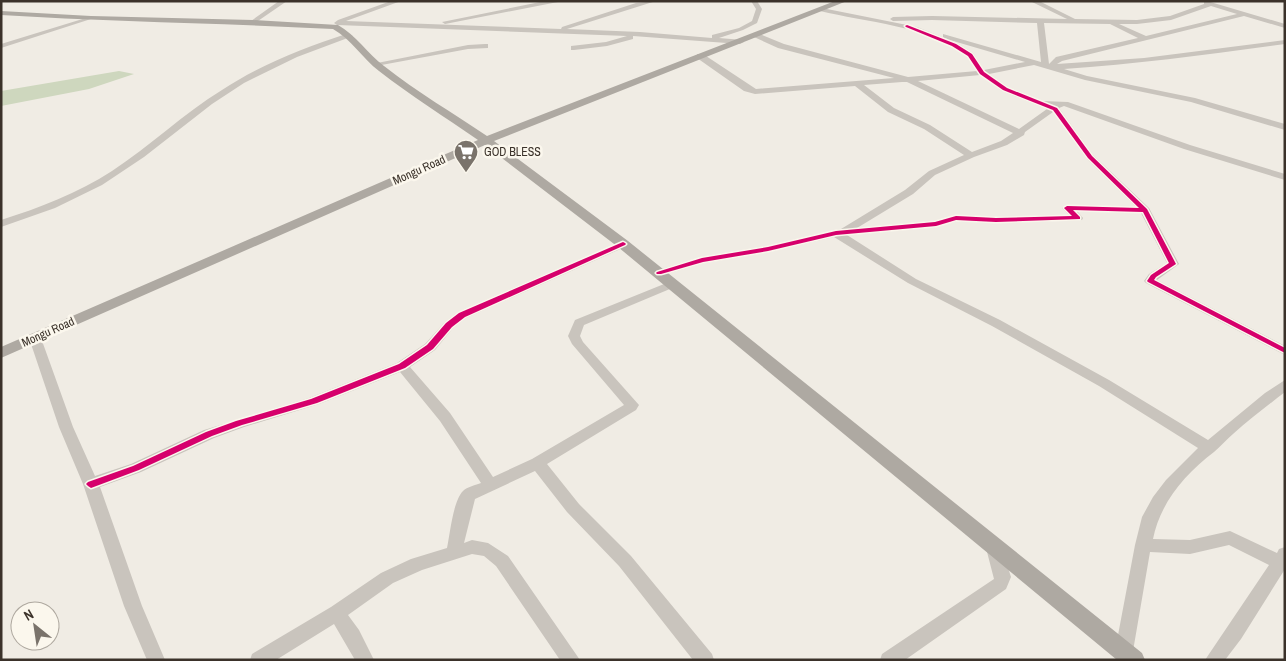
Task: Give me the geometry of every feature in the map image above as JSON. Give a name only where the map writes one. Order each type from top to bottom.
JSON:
[{"type":"main road","name":"Mongu Road","points":[[1,353],[487,140],[843,1]]},
{"type":"main road","points":[[1,13],[91,18],[336,25],[376,64],[487,140],[660,273],[994,548],[1129,656]]},
{"type":"street","points":[[252,22],[284,1]]},
{"type":"street","points":[[336,25],[342,20],[398,1]]},
{"type":"street","points":[[434,27],[440,23],[512,8],[560,1]]},
{"type":"street","points":[[628,1],[638,4]]},
{"type":"street","points":[[557,31],[638,4],[653,1]]},
{"type":"street","points":[[708,38],[741,29],[755,22],[759,16],[759,9],[754,1]]},
{"type":"street","points":[[1033,1],[1076,22]]},
{"type":"street","points":[[1199,1],[1285,26]]},
{"type":"street","points":[[876,22],[906,18],[1040,22],[1159,20],[1212,4]]},
{"type":"street","points":[[822,10],[876,22],[907,26],[1033,63],[1127,88],[1213,106],[1285,127]]},
{"type":"street","points":[[1050,67],[1053,62],[1059,59],[1245,14]]},
{"type":"street","points":[[1,46],[91,18]]},
{"type":"street","points":[[1040,22],[1041,42],[1050,67]]},
{"type":"street","points":[[1110,22],[1145,38]]},
{"type":"street","points":[[336,25],[640,34],[740,42]]},
{"type":"street","points":[[907,26],[954,45],[970,56],[982,72],[1005,89],[1041,103],[1098,114],[1187,147],[1285,178]]},
{"type":"street","points":[[574,48],[607,44],[640,34]]},
{"type":"street","points":[[757,35],[781,46],[910,80],[1021,133]]},
{"type":"street","points":[[1,224],[46,208],[98,183],[130,163],[210,101],[272,64],[325,43],[349,36]]},
{"type":"street","points":[[1050,67],[1134,62],[1285,42]]},
{"type":"street","points":[[954,45],[973,44]]},
{"type":"street","points":[[376,64],[468,47],[485,46]]},
{"type":"street","points":[[700,56],[722,69],[747,89],[755,92],[812,86],[858,85],[1007,70],[1033,63]]},
{"type":"street","points":[[858,85],[891,110],[927,127],[971,155]]},
{"type":"street","points":[[839,233],[910,192],[932,173],[971,155],[1004,143],[1021,133],[1037,119],[1057,106]]},
{"type":"street","points":[[1057,106],[1090,157],[1145,210],[1173,264],[1153,276],[1150,281],[1285,351]]},
{"type":"street","points":[[660,273],[702,260],[783,246],[839,233],[936,224],[956,218],[996,220],[1078,218],[1067,208],[1145,210]]},
{"type":"street","points":[[839,233],[912,281],[988,319],[1104,383],[1210,448]]},
{"type":"street","points":[[91,484],[136,468],[224,428],[314,400],[402,366],[430,347],[449,325],[462,315],[623,244]]},
{"type":"street","points":[[454,552],[465,500],[469,495],[537,463],[631,407],[632,405],[578,344],[574,336],[579,324],[673,284]]},
{"type":"street","points":[[35,338],[66,427],[91,484],[133,606],[156,660]]},
{"type":"street","points":[[402,366],[445,416],[468,448],[490,484]]},
{"type":"street","points":[[1129,656],[1143,545],[1150,516],[1161,496],[1174,480],[1285,385]]},
{"type":"street","points":[[537,463],[573,508],[625,561],[705,660]]},
{"type":"street","points":[[1143,545],[1190,547],[1230,538],[1282,558],[1234,633],[1214,660]]},
{"type":"street","points":[[259,660],[337,613],[387,578],[417,564],[472,548],[488,550],[502,561],[571,660]]},
{"type":"street","points":[[889,660],[1000,584],[1003,578],[994,548]]},
{"type":"street","points":[[337,613],[353,636],[365,660]]},
{"type":"green space","points":[[119,71],[134,74],[89,89],[1,106],[1,91]]},
{"type":"cycle path","points":[[907,26],[954,45],[970,55],[982,73],[1005,89],[1055,109],[1090,157],[1145,210],[1173,264],[1153,276],[1150,281],[1285,351]]},
{"type":"cycle path","points":[[659,273],[702,260],[768,249],[836,233],[936,224],[956,218],[996,220],[1078,218],[1067,208],[1145,210]]},
{"type":"cycle path","points":[[91,484],[136,468],[209,434],[314,401],[402,366],[430,347],[449,325],[462,315],[623,244]]},
{"type":"place","name":"GOD BLESS","points":[[466,173]]}]
